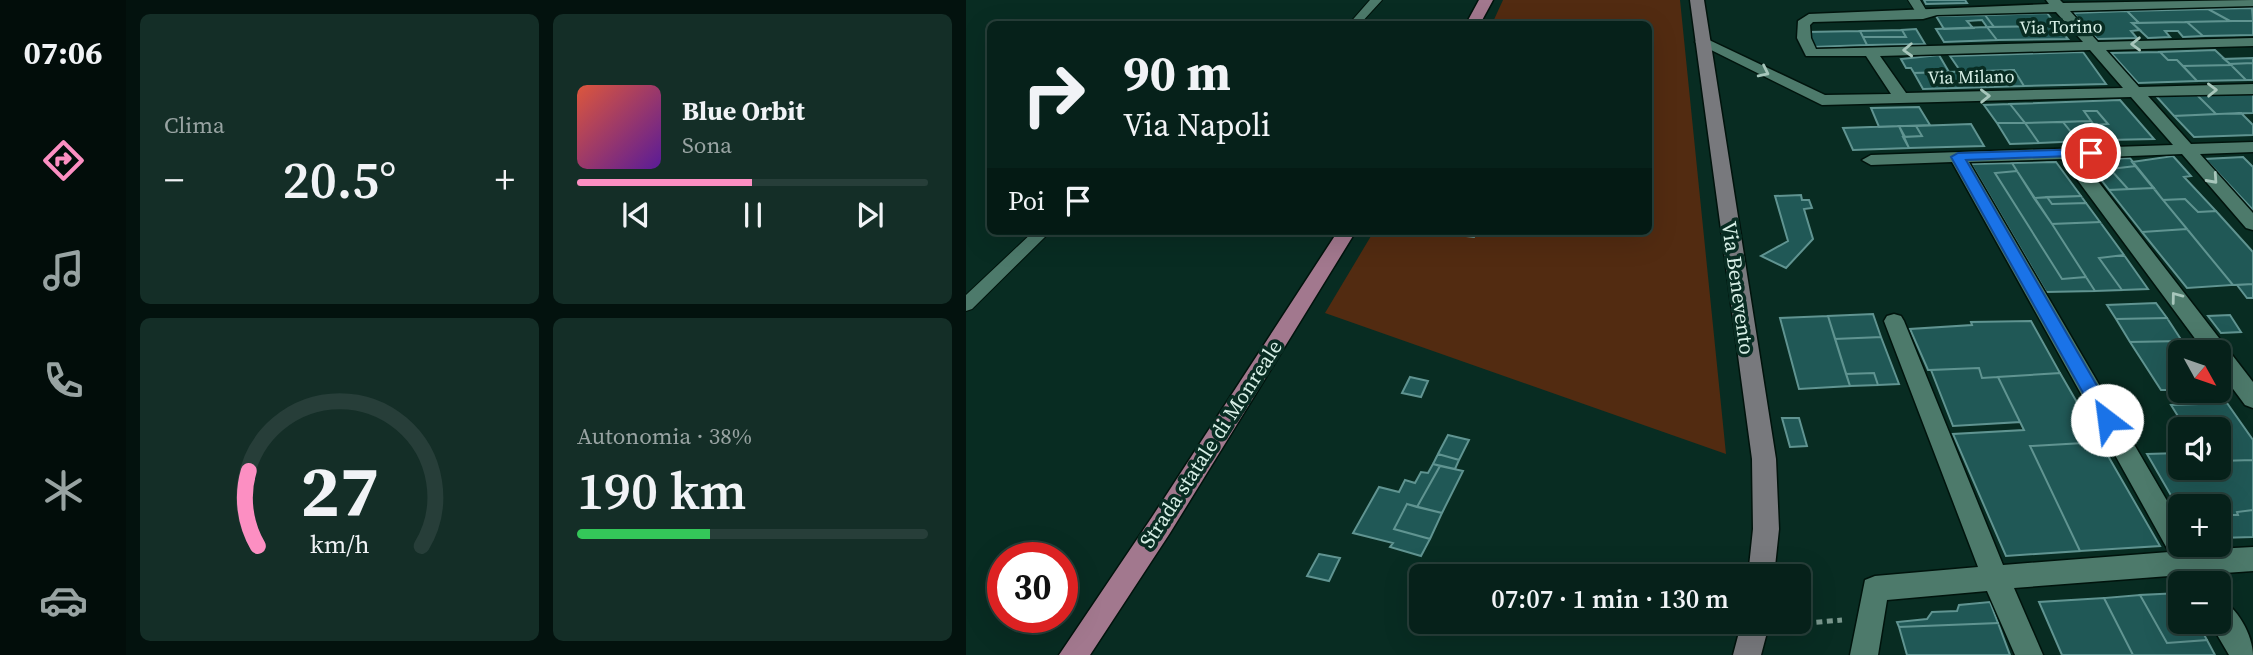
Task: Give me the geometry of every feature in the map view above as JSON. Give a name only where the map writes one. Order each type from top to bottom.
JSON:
[{"type":"main road","points":[[1475,21],[1486,0]]},
{"type":"main road","name":"Via Benevento","points":[[1697,0],[1763,459],[1766,529],[1762,564]]},
{"type":"main road","name":"Strada statale di Monreale","points":[[1073,655],[1161,525],[1344,235]]},
{"type":"main road","points":[[1747,655],[1753,634]]},
{"type":"street","points":[[1923,15],[1936,11],[2056,3],[2253,2]]},
{"type":"street","points":[[2056,3],[2253,224]]},
{"type":"street","name":"Via Torino","points":[[1923,15],[1809,18],[1803,24],[1804,38],[1811,53],[2253,42]]},
{"type":"street","name":"Via Milano","points":[[1702,42],[1822,100],[2253,89]]},
{"type":"street","points":[[1870,51],[1902,98]]},
{"type":"street","points":[[1871,160],[2253,148]]},
{"type":"street","points":[[2067,153],[2208,340]]},
{"type":"street","points":[[1958,157],[2194,571]]},
{"type":"street","points":[[1894,321],[1995,577],[2029,655]]},
{"type":"street","points":[[2231,370],[2253,399]]},
{"type":"street","points":[[2203,571],[2253,559]]},
{"type":"street","points":[[1864,655],[1875,589],[1995,577],[2168,574]]},
{"type":"street","points":[[2231,632],[2245,655]]},
{"type":"lane","points":[[1357,21],[1376,0]]},
{"type":"lane","points":[[1914,0],[1923,15]]},
{"type":"lane","points":[[966,305],[1038,235]]},
{"type":"path","points":[[1811,621],[1871,617]]},
{"type":"shaded area","points":[[1503,0],[1680,0],[1726,454],[1325,313],[1372,235],[1652,235],[1652,21],[1493,21]]},
{"type":"building","points":[[1924,0],[1965,0],[1967,3],[1926,4]]},
{"type":"building","points":[[2252,8],[2253,21],[2230,21],[2208,9]]},
{"type":"building","points":[[2208,9],[2230,21],[2139,23],[2127,11]]},
{"type":"building","points":[[2127,11],[2139,23],[2132,23],[2140,30],[2131,31],[2137,38],[2097,39],[2073,13]]},
{"type":"building","points":[[2047,13],[2057,26],[1994,27],[1985,15]]},
{"type":"building","points":[[1985,15],[1994,27],[1987,27],[1982,20],[1967,21],[1973,28],[1944,29],[1936,16]]},
{"type":"building","points":[[2253,21],[2253,35],[2203,36],[2187,22]]},
{"type":"building","points":[[2187,22],[2203,36],[2183,37],[2178,31],[2165,31],[2170,37],[2148,38],[2132,23]]},
{"type":"building","points":[[2057,26],[2068,39],[1997,40],[1987,27]]},
{"type":"building","points":[[1987,27],[1997,40],[1944,42],[1936,29]]},
{"type":"building","points":[[1916,29],[1925,44],[1867,45],[1863,37],[1906,37],[1902,30]]},
{"type":"building","points":[[1902,30],[1906,37],[1863,37],[1860,31]]},
{"type":"building","points":[[1860,31],[1867,45],[1813,47],[1806,32]]},
{"type":"building","points":[[2215,50],[2231,65],[2183,66],[2177,60],[2168,60],[2160,52]]},
{"type":"building","points":[[2083,52],[2106,84],[2024,86],[2014,70],[1961,72],[1950,56]]},
{"type":"building","points":[[2160,52],[2168,60],[2177,60],[2197,81],[2138,83],[2111,53]]},
{"type":"building","points":[[1939,55],[1949,72],[1914,73],[1911,68],[1906,68],[1901,59]]},
{"type":"building","points":[[2253,58],[2253,63],[2230,64],[2224,59]]},
{"type":"building","points":[[2253,63],[2253,80],[2246,80],[2230,64]]},
{"type":"building","points":[[2231,65],[2246,80],[2197,81],[2183,66]]},
{"type":"building","points":[[2014,70],[2024,86],[1923,89],[1914,73]]},
{"type":"building","points":[[2253,92],[2253,113],[2216,114],[2196,94]]},
{"type":"building","points":[[2197,95],[2216,114],[2174,116],[2156,96]]},
{"type":"building","points":[[2120,100],[2154,139],[2107,140],[2094,125],[2108,124],[2097,111],[2084,111],[2091,121],[2025,123],[2010,104]]},
{"type":"building","points":[[2010,104],[2025,123],[1997,123],[1984,105]]},
{"type":"building","points":[[1919,107],[1930,125],[1879,127],[1871,108]]},
{"type":"building","points":[[2084,111],[2097,111],[2108,124],[2094,125]]},
{"type":"building","points":[[2241,113],[2253,125],[2253,135],[2194,137],[2174,116]]},
{"type":"building","points":[[2091,121],[2099,131],[2071,132],[2063,122]]},
{"type":"building","points":[[2063,122],[2071,132],[2099,131],[2107,140],[2039,143],[2025,123]]},
{"type":"building","points":[[1997,123],[2025,123],[2039,143],[2010,144]]},
{"type":"building","points":[[1971,124],[1984,146],[1909,148],[1903,137],[1922,136],[1916,126]]},
{"type":"building","points":[[1899,126],[1916,126],[1922,136],[1905,137]]},
{"type":"building","points":[[1899,126],[1909,148],[1853,150],[1843,128]]},
{"type":"building","points":[[2173,156],[2191,176],[2184,177],[2216,211],[2198,212],[2185,199],[2163,200],[2132,162]]},
{"type":"building","points":[[2243,157],[2253,167],[2253,210],[2205,159]]},
{"type":"building","points":[[2130,158],[2136,166],[2110,169],[2128,189],[2109,190],[2086,160]]},
{"type":"building","points":[[2056,162],[2081,196],[2034,198],[2012,163]]},
{"type":"building","points":[[2012,163],[2017,171],[1995,173],[2062,279],[2086,277],[2095,291],[2046,292],[1971,164]]},
{"type":"building","points":[[2136,166],[2154,188],[2128,189],[2110,169]]},
{"type":"building","points":[[2017,171],[2086,277],[2062,279],[1995,173]]},
{"type":"building","points":[[2154,188],[2187,229],[2142,232],[2109,190]]},
{"type":"building","points":[[1801,195],[1802,200],[1809,200],[1812,208],[1804,209],[1813,239],[1786,268],[1761,256],[1788,241],[1775,196]]},
{"type":"building","points":[[2081,196],[2086,203],[2052,204],[2047,197]]},
{"type":"building","points":[[2047,197],[2052,204],[2086,203],[2100,222],[2052,224],[2034,198]]},
{"type":"building","points":[[2185,199],[2198,212],[2216,211],[2253,252],[2253,284],[2233,285],[2163,200]]},
{"type":"building","points":[[2100,222],[2124,255],[2099,258],[2122,290],[2095,291],[2052,224]]},
{"type":"building","points":[[2187,229],[2233,285],[2187,288],[2142,232]]},
{"type":"building","points":[[2124,255],[2148,289],[2122,290],[2099,258]]},
{"type":"building","points":[[2253,284],[2253,298],[2247,298],[2237,285]]},
{"type":"building","points":[[2156,303],[2167,318],[2116,319],[2107,305]]},
{"type":"building","points":[[1873,314],[1881,337],[1835,339],[1828,316]]},
{"type":"building","points":[[2230,315],[2241,332],[2221,333],[2208,316]]},
{"type":"building","points":[[1828,316],[1850,386],[1799,389],[1780,318]]},
{"type":"building","points":[[2167,318],[2181,340],[2130,342],[2116,319]]},
{"type":"building","points":[[2031,321],[2060,373],[1982,378],[1979,368],[1928,370],[1910,329],[1972,325],[1971,322]]},
{"type":"building","points":[[1881,337],[1899,384],[1878,385],[1874,373],[1846,374],[1835,339]]},
{"type":"building","points":[[2168,341],[2168,390],[2161,390],[2130,342]]},
{"type":"building","points":[[1979,368],[1982,378],[1998,377],[2020,422],[1953,426],[1931,370]]},
{"type":"building","points":[[1874,373],[1878,385],[1850,386],[1846,374]]},
{"type":"building","points":[[2060,373],[2100,442],[2030,446],[2080,551],[2006,556],[1953,434],[2024,430],[1998,377]]},
{"type":"building","points":[[1410,377],[1428,381],[1421,397],[1402,393]]},
{"type":"building","points":[[2227,403],[2253,440],[2253,460],[2231,461],[2231,417],[2178,417],[2171,405]]},
{"type":"building","points":[[1782,418],[1799,418],[1807,446],[1790,447]]},
{"type":"building","points":[[1448,435],[1469,440],[1459,460],[1438,454]]},
{"type":"building","points":[[2100,442],[2160,546],[2080,551],[2030,446]]},
{"type":"building","points":[[2168,453],[2168,480],[2231,480],[2231,461],[2253,460],[2253,510],[2231,515],[2231,494],[2170,494],[2147,454]]},
{"type":"building","points":[[1438,454],[1459,460],[1455,469],[1433,464]]},
{"type":"building","points":[[1433,464],[1440,466],[1417,507],[1407,504],[1394,529],[1430,539],[1421,556],[1390,547],[1393,543],[1353,533],[1379,487],[1399,492],[1405,480],[1415,483],[1421,472],[1428,473]]},
{"type":"building","points":[[1440,466],[1463,471],[1442,513],[1417,507]]},
{"type":"building","points":[[1407,504],[1442,513],[1430,539],[1394,529]]},
{"type":"building","points":[[2253,510],[2253,537],[2231,538],[2231,515],[2238,515],[2237,512]]},
{"type":"building","points":[[1319,554],[1340,558],[1329,581],[1307,576]]},
{"type":"building","points":[[2168,594],[2168,634],[2204,634],[2207,640],[2167,643],[2140,595]]},
{"type":"building","points":[[2140,595],[2167,643],[2207,640],[2215,655],[2133,655],[2104,598]]},
{"type":"building","points":[[2104,598],[2133,655],[2062,655],[2039,602]]},
{"type":"building","points":[[1990,602],[1998,623],[1899,627],[1897,622],[1927,619],[1932,612],[1957,611],[1959,605]]},
{"type":"building","points":[[1998,623],[2010,655],[1907,655],[1899,627]]},
{"type":"route","points":[[2091,153],[1958,157],[2107,420]]}]
